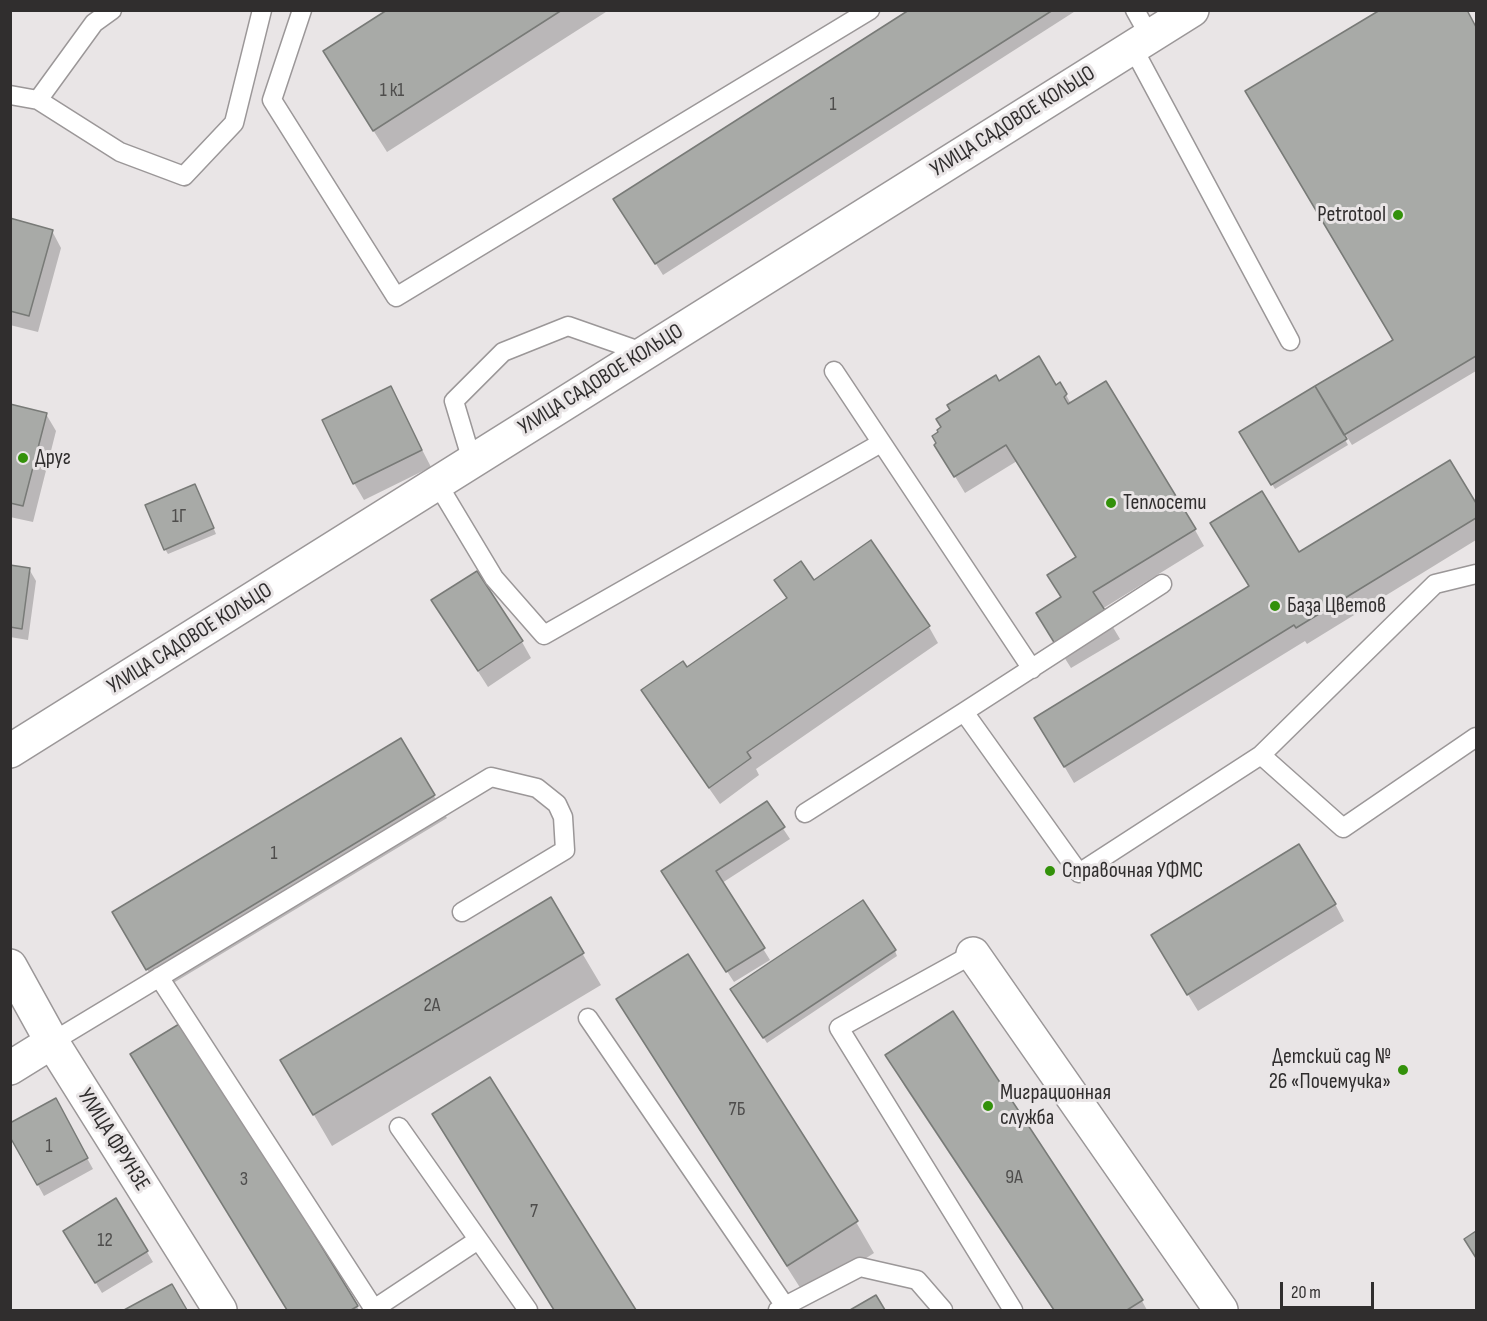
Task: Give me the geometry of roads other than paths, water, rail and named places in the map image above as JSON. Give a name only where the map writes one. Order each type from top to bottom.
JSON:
[{"type":"main road","name":"УЛИЦА САДОВОЕ КОЛЬЦО","points":[[10,751],[645,353],[1139,32],[1192,10]]},
{"type":"main road","points":[[973,954],[1213,1308]]},
{"type":"main road","name":"УЛИЦА ФРУНЗЕ","points":[[10,966],[52,1042],[220,1311]]},
{"type":"main road","points":[[10,1068],[52,1042]]},
{"type":"lane","points":[[38,100],[94,23],[112,10]]},
{"type":"lane","points":[[10,95],[38,100],[120,152],[184,176],[234,123],[262,10]]},
{"type":"lane","points":[[302,10],[272,100],[396,297],[870,10]]},
{"type":"lane","points":[[1139,32],[1290,341]]},
{"type":"lane","points":[[472,461],[454,401],[503,352],[568,326],[645,353]]},
{"type":"lane","points":[[834,371],[1032,669]]},
{"type":"lane","points":[[437,483],[494,578],[544,635],[881,443]]},
{"type":"lane","points":[[964,712],[1079,873],[1261,755],[1435,584],[1476,574]]},
{"type":"lane","points":[[804,813],[1162,584]]},
{"type":"lane","points":[[1261,755],[1343,828],[1476,737]]},
{"type":"lane","points":[[52,1042],[491,777],[537,788],[556,804],[563,817],[565,850],[462,912]]},
{"type":"lane","points":[[973,954],[839,1028],[1014,1311]]},
{"type":"lane","points":[[159,977],[373,1310],[478,1240]]},
{"type":"lane","points":[[588,1018],[782,1308],[860,1267],[917,1280],[944,1311]]},
{"type":"lane","points":[[399,1127],[528,1311]]},
{"type":"place","name":"Petrotool","points":[[1398,215]]},
{"type":"place","name":"Друг","points":[[23,458]]},
{"type":"place","name":"Теплосети","points":[[1111,503]]},
{"type":"place","name":"База Цветов","points":[[1275,606]]},
{"type":"place","name":"Справочная УФМС","points":[[1050,871]]},
{"type":"place","name":"Детский сад № 26 «Почемучка»","points":[[1403,1070]]},
{"type":"place","name":"Миграционная служба","points":[[988,1106]]}]
